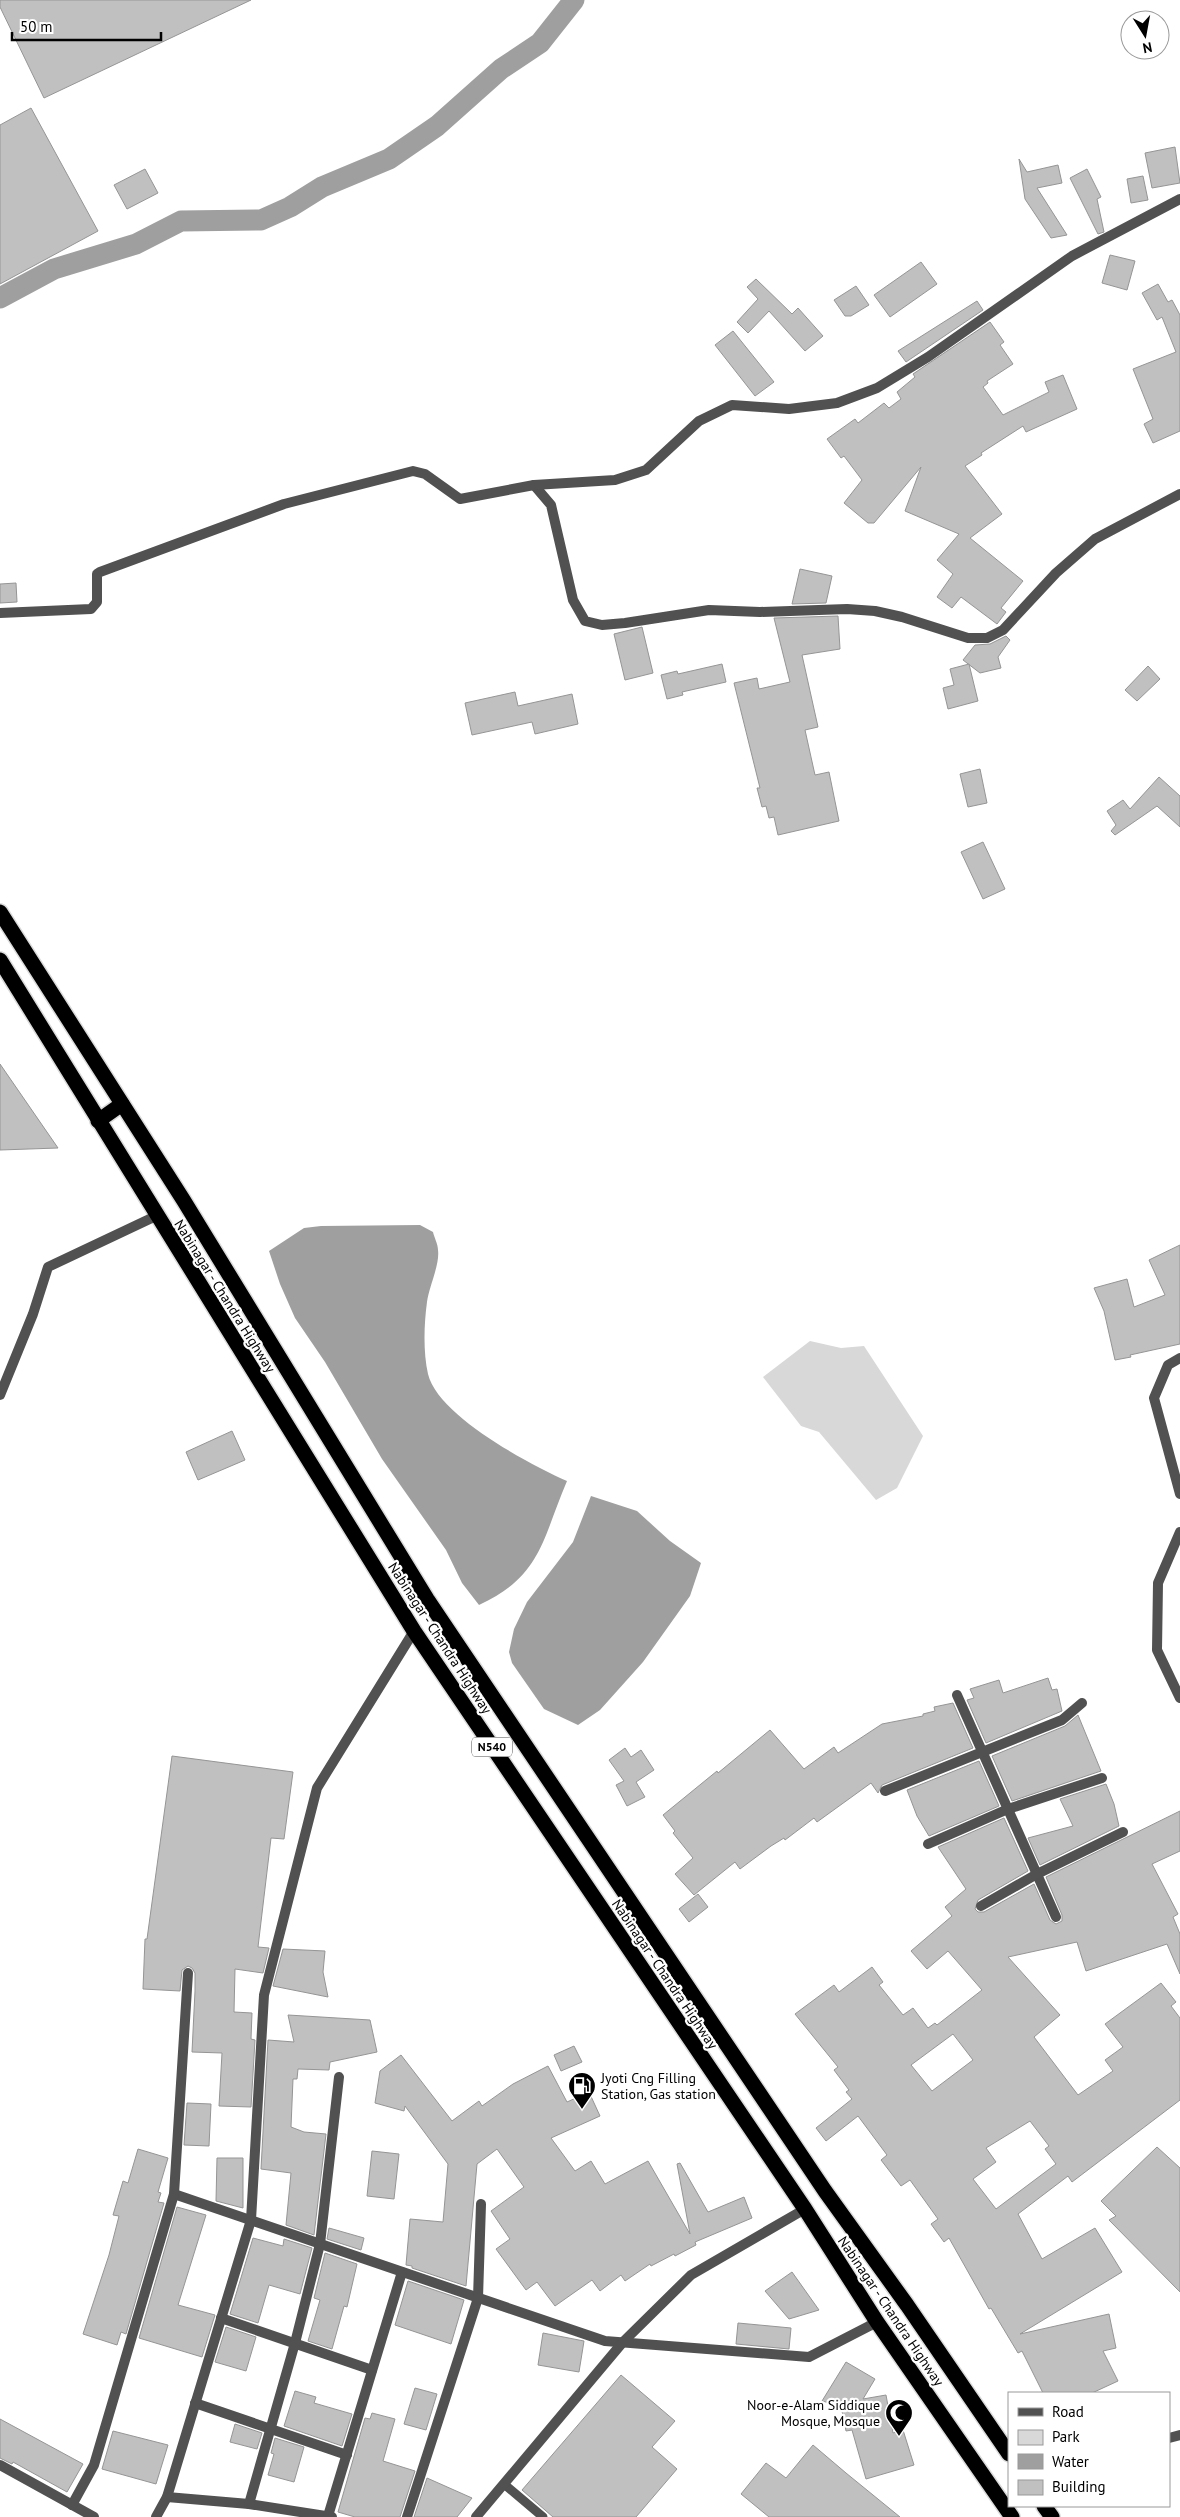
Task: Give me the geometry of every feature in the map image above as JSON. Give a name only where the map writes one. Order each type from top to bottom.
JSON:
[{"type":"highway","name":"Nabinagar - Chandra Highway","points":[[0,912],[122,1104],[427,1599],[825,2192],[908,2305],[1008,2453]]},
{"type":"highway","name":"Nabinagar - Chandra Highway","points":[[0,960],[156,1216],[414,1631],[805,2209],[877,2322],[1012,2517]]},
{"type":"highway","points":[[98,1121],[122,1104]]},
{"type":"street","points":[[0,613],[91,609],[97,602],[96,580],[97,574],[100,572],[284,504],[413,471],[425,474],[460,499],[534,485],[615,480],[646,470],[699,421],[715,411],[732,405],[790,409],[837,403],[877,388],[928,357],[1072,256],[1180,199]]},
{"type":"street","points":[[534,485],[551,505],[573,600],[585,622],[602,624],[625,623],[709,610],[760,612],[847,609],[875,611],[902,617],[968,638],[987,638],[1003,630],[1056,573],[1095,538],[1180,494]]},
{"type":"street","points":[[0,1395],[33,1314],[48,1267],[156,1216]]},
{"type":"street","points":[[1180,1358],[1168,1365],[1154,1398],[1180,1494]]},
{"type":"street","points":[[1180,1532],[1158,1583],[1157,1650],[1180,1698]]},
{"type":"street","points":[[156,2517],[167,2497],[251,2220],[264,1995],[317,1788],[414,1631]]},
{"type":"street","points":[[958,1695],[1056,1917]]},
{"type":"street","points":[[886,1792],[982,1751],[1062,1720],[1082,1703]]},
{"type":"street","points":[[928,1844],[1008,1810],[1102,1778]]},
{"type":"street","points":[[981,1906],[1037,1874],[1123,1832]]},
{"type":"street","points":[[72,2505],[94,2465],[174,2194],[188,1973]]},
{"type":"street","points":[[249,2504],[295,2343],[320,2244],[339,2078]]},
{"type":"street","points":[[174,2194],[605,2341],[810,2357],[877,2322]]},
{"type":"street","points":[[407,2517],[478,2298],[481,2204]]},
{"type":"street","points":[[476,2517],[622,2342],[691,2275],[805,2209]]},
{"type":"street","points":[[167,2497],[249,2504],[330,2516],[346,2455],[402,2272]]},
{"type":"street","points":[[221,2318],[372,2370]]},
{"type":"street","points":[[195,2403],[346,2455]]},
{"type":"street","points":[[0,2465],[94,2517]]},
{"type":"lane","points":[[504,2484],[543,2517]]},
{"type":"green space","points":[[810,1341],[841,1348],[864,1346],[923,1436],[897,1488],[876,1500],[819,1432],[801,1426],[763,1377]]},
{"type":"water","points":[[420,1225],[433,1232],[438,1248],[437,1262],[427,1302],[424,1338],[428,1374],[435,1390],[466,1422],[487,1437],[509,1451],[567,1481],[545,1538],[528,1568],[516,1582],[500,1594],[479,1605],[462,1583],[446,1550],[382,1459],[325,1362],[295,1318],[280,1284],[269,1251],[304,1228],[321,1226]]},
{"type":"water","points":[[591,1496],[637,1511],[670,1541],[701,1563],[690,1596],[643,1662],[600,1710],[578,1725],[544,1709],[512,1663],[509,1652],[514,1629],[527,1602],[573,1542]]},
{"type":"building","points":[[0,0],[251,0],[44,98],[0,7]]},
{"type":"building","points":[[31,108],[98,231],[0,284],[0,125]]},
{"type":"building","points":[[1175,147],[1180,183],[1152,188],[1145,153]]},
{"type":"building","points":[[1019,159],[1027,172],[1058,165],[1062,183],[1037,188],[1067,235],[1051,238],[1025,199]]},
{"type":"building","points":[[145,169],[158,193],[127,209],[114,185]]},
{"type":"building","points":[[1087,169],[1101,197],[1097,199],[1104,232],[1098,234],[1070,178]]},
{"type":"building","points":[[1143,176],[1148,200],[1131,203],[1127,179]]},
{"type":"building","points":[[1110,255],[1135,261],[1127,290],[1102,283]]},
{"type":"building","points":[[921,262],[937,284],[890,317],[874,295]]},
{"type":"building","points":[[756,279],[792,314],[798,308],[823,336],[805,351],[769,311],[748,333],[737,322],[758,299],[747,287]]},
{"type":"building","points":[[1158,284],[1168,302],[1172,300],[1180,315],[1180,431],[1153,443],[1144,424],[1153,419],[1133,369],[1176,352],[1162,317],[1157,320],[1142,293]]},
{"type":"building","points":[[856,286],[869,305],[851,316],[845,316],[834,300]]},
{"type":"building","points":[[977,301],[983,310],[906,362],[898,351]]},
{"type":"building","points":[[990,322],[1004,342],[1000,345],[1013,364],[987,381],[988,383],[983,387],[1003,415],[1049,392],[1045,382],[1063,375],[1077,409],[1026,432],[1023,426],[981,453],[982,455],[965,466],[1002,514],[970,538],[1023,581],[1001,608],[1006,612],[997,624],[961,597],[952,608],[937,597],[953,574],[937,560],[959,534],[905,511],[921,467],[874,523],[868,523],[844,503],[862,480],[844,456],[841,458],[827,439],[855,419],[858,423],[884,403],[889,408],[901,399],[897,392],[915,377],[913,374]]},
{"type":"building","points":[[733,331],[774,382],[755,396],[715,345]]},
{"type":"building","points":[[800,569],[832,576],[826,603],[792,604]]},
{"type":"building","points":[[16,583],[17,602],[0,603],[0,584]]},
{"type":"building","points":[[838,616],[840,649],[802,655],[818,727],[805,730],[815,775],[829,772],[839,821],[778,835],[774,817],[769,818],[766,806],[762,807],[757,788],[760,788],[734,683],[757,678],[759,689],[790,682],[774,618]]},
{"type":"building","points":[[642,627],[653,673],[625,680],[614,634]]},
{"type":"building","points":[[1006,636],[1010,640],[998,657],[1001,668],[980,673],[963,660],[975,645],[990,644]]},
{"type":"building","points":[[722,664],[726,682],[682,692],[683,695],[667,699],[661,675],[677,671],[678,674]]},
{"type":"building","points":[[969,664],[978,701],[948,709],[943,688],[954,685],[950,669]]},
{"type":"building","points":[[1148,666],[1160,679],[1137,701],[1125,690]]},
{"type":"building","points":[[515,692],[518,706],[572,694],[578,724],[535,734],[532,722],[472,735],[465,703]]},
{"type":"building","points":[[980,769],[987,803],[968,807],[960,774]]},
{"type":"building","points":[[1159,777],[1180,796],[1180,827],[1157,806],[1115,835],[1111,831],[1116,825],[1107,811],[1123,800],[1130,809]]},
{"type":"building","points":[[983,842],[1005,889],[983,899],[961,852]]},
{"type":"building","points":[[0,1064],[58,1148],[0,1150]]},
{"type":"building","points":[[1180,1245],[1180,1344],[1115,1360],[1104,1311],[1094,1288],[1127,1279],[1134,1307],[1165,1295],[1149,1260]]},
{"type":"building","points":[[232,1431],[245,1460],[198,1480],[186,1452]]},
{"type":"building","points":[[1048,1678],[1052,1690],[1057,1689],[1062,1711],[986,1743],[967,1700],[974,1698],[970,1689],[999,1680],[1003,1693]]},
{"type":"building","points":[[953,1703],[973,1748],[882,1785],[878,1793],[871,1783],[817,1822],[814,1818],[785,1840],[784,1838],[771,1846],[740,1869],[735,1862],[694,1895],[675,1874],[693,1858],[673,1833],[675,1831],[663,1815],[770,1730],[804,1769],[834,1747],[838,1753],[882,1724],[923,1716],[923,1714],[935,1711],[934,1707]]},
{"type":"building","points":[[1078,1715],[1101,1771],[1012,1801],[992,1756],[1065,1726]]},
{"type":"building","points":[[625,1748],[631,1757],[641,1750],[654,1770],[636,1782],[645,1797],[627,1806],[616,1785],[624,1781],[609,1760]]},
{"type":"building","points":[[172,1756],[293,1772],[284,1839],[271,1838],[258,1947],[269,1948],[263,1973],[235,1969],[234,2012],[252,2013],[251,2039],[255,2040],[251,2107],[219,2106],[222,2053],[192,2052],[195,1973],[192,1968],[188,1966],[182,1970],[180,1991],[143,1989],[145,1939],[147,1939]]},
{"type":"building","points":[[979,1761],[999,1806],[929,1836],[917,1816],[907,1790]]},
{"type":"building","points":[[1106,1784],[1114,1804],[1119,1826],[1040,1865],[1028,1838],[1073,1826],[1060,1799]]},
{"type":"building","points":[[1180,1811],[1180,1851],[1152,1864],[1178,1914],[1173,1917],[1180,1934],[1180,1974],[1167,1944],[1086,1971],[1077,1942],[1008,1957],[1060,2015],[1034,2037],[1078,2095],[1113,2071],[1105,2060],[1123,2047],[1105,2024],[1161,1983],[1176,2002],[1171,2006],[1180,2018],[1180,2100],[1072,2182],[1068,2176],[1018,2214],[1042,2259],[1095,2228],[1122,2272],[1020,2334],[1109,2314],[1116,2348],[1103,2351],[1118,2381],[1094,2392],[1042,2392],[1022,2351],[1018,2353],[991,2308],[989,2309],[949,2238],[944,2242],[931,2224],[938,2219],[910,2180],[901,2186],[881,2160],[887,2155],[858,2116],[826,2141],[816,2128],[852,2099],[846,2092],[849,2090],[834,2070],[838,2067],[795,2014],[834,1985],[839,1992],[872,1967],[883,1982],[879,1985],[903,2015],[913,2008],[928,2028],[935,2023],[937,2025],[982,1990],[948,1951],[927,1969],[911,1951],[952,1916],[945,1907],[966,1889],[938,1847],[1004,1818],[1028,1871],[978,1900],[975,1909],[978,1912],[984,1912],[1034,1884],[1050,1920],[1056,1924],[1062,1921],[1062,1915],[1046,1877]],"holes":[[[953,2034],[973,2060],[932,2091],[911,2065]],[[1030,2121],[1049,2146],[1045,2149],[1056,2164],[996,2209],[973,2179],[996,2162],[986,2148]]]},
{"type":"building","points":[[698,1894],[708,1907],[689,1922],[679,1909]]},
{"type":"building","points":[[283,1949],[325,1951],[323,1972],[328,1997],[273,1986]]},
{"type":"building","points":[[288,2015],[370,2020],[377,2052],[330,2062],[329,2070],[298,2069],[297,2079],[293,2079],[291,2127],[304,2132],[326,2134],[314,2235],[286,2225],[291,2173],[261,2169],[268,2040],[294,2042]]},
{"type":"building","points":[[574,2046],[582,2062],[561,2071],[554,2055]]},
{"type":"building","points":[[401,2055],[452,2121],[479,2101],[482,2106],[513,2084],[548,2066],[567,2102],[589,2092],[600,2116],[551,2138],[575,2171],[591,2161],[605,2184],[648,2161],[690,2234],[677,2164],[680,2163],[708,2212],[744,2197],[752,2218],[695,2242],[696,2245],[675,2256],[674,2254],[651,2266],[650,2264],[625,2281],[621,2275],[600,2291],[592,2280],[555,2306],[537,2282],[526,2290],[496,2249],[510,2239],[491,2211],[524,2187],[497,2149],[477,2164],[466,2286],[412,2268],[412,2266],[406,2265],[410,2219],[443,2222],[448,2164],[405,2106],[404,2111],[375,2103],[380,2071]]},
{"type":"building","points":[[187,2103],[211,2104],[209,2146],[184,2145]]},
{"type":"building","points":[[1157,2147],[1180,2168],[1180,2292],[1109,2220],[1116,2216],[1101,2201]]},
{"type":"building","points":[[138,2149],[168,2158],[158,2192],[161,2193],[158,2202],[164,2203],[126,2334],[121,2332],[117,2345],[83,2334],[109,2255],[119,2216],[113,2215],[123,2181],[128,2183]]},
{"type":"building","points":[[372,2151],[399,2154],[394,2199],[367,2196]]},
{"type":"building","points":[[217,2158],[243,2158],[243,2208],[216,2201]]},
{"type":"building","points":[[177,2207],[206,2215],[178,2305],[215,2315],[202,2357],[139,2338]]},
{"type":"building","points":[[329,2228],[364,2238],[361,2250],[327,2239]]},
{"type":"building","points":[[253,2238],[283,2246],[284,2239],[312,2248],[300,2294],[269,2285],[258,2323],[230,2314]]},
{"type":"building","points":[[325,2253],[357,2264],[347,2307],[344,2306],[332,2349],[308,2341],[320,2300],[314,2298]]},
{"type":"building","points":[[792,2272],[819,2310],[789,2319],[765,2291]]},
{"type":"building","points":[[408,2281],[464,2300],[451,2344],[395,2325]]},
{"type":"building","points":[[738,2323],[791,2328],[789,2349],[736,2344]]},
{"type":"building","points":[[226,2327],[256,2337],[246,2371],[215,2362]]},
{"type":"building","points":[[543,2333],[584,2341],[579,2372],[538,2365]]},
{"type":"building","points":[[846,2362],[875,2379],[863,2399],[886,2395],[893,2433],[903,2430],[914,2465],[866,2479],[852,2430],[846,2431],[841,2406],[822,2401]]},
{"type":"building","points":[[621,2375],[675,2421],[652,2447],[677,2469],[636,2517],[553,2517],[522,2490]]},
{"type":"building","points":[[415,2388],[437,2394],[426,2430],[404,2424]]},
{"type":"building","points":[[295,2391],[316,2397],[314,2403],[352,2414],[342,2446],[284,2426]]},
{"type":"building","points":[[372,2413],[395,2419],[383,2461],[415,2471],[400,2517],[355,2517],[338,2512],[365,2418],[370,2419]]},
{"type":"building","points":[[0,2419],[83,2464],[67,2492],[13,2462],[12,2464],[0,2458]]},
{"type":"building","points":[[235,2424],[262,2433],[257,2449],[230,2442]]},
{"type":"building","points":[[113,2431],[168,2445],[156,2484],[102,2469]]},
{"type":"building","points":[[275,2438],[304,2447],[294,2482],[268,2475],[274,2454],[271,2453]]},
{"type":"building","points":[[813,2445],[900,2517],[769,2517],[741,2494],[766,2463],[786,2478]]},
{"type":"building","points":[[427,2478],[472,2498],[457,2517],[414,2517]]},
{"type":"waterway","points":[[0,298],[54,269],[136,244],[181,221],[261,220],[290,207],[322,187],[389,159],[437,126],[501,69],[540,43],[574,0]]},
{"type":"place","name":"Jyoti Cng Filling Station, Gas station","points":[[582,2110]]},
{"type":"place","name":"Noor-e-Alam Siddique Mosque, Mosque","points":[[899,2437]]}]
